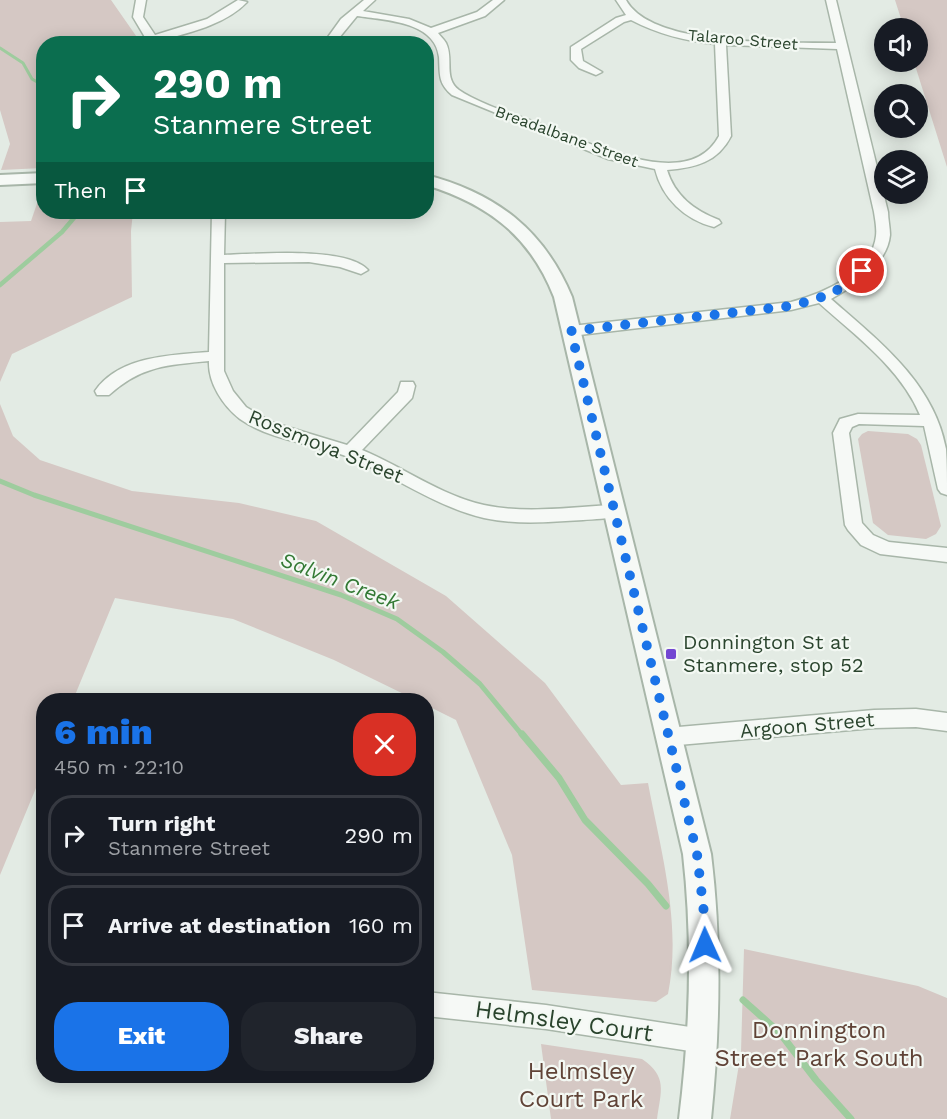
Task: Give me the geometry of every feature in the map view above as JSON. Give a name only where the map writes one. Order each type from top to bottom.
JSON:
[{"type":"street","points":[[141,0],[138,17],[151,36]]},
{"type":"street","points":[[335,36],[354,13],[370,0]]},
{"type":"street","points":[[354,13],[407,22],[432,31],[481,14],[499,0]]},
{"type":"street","points":[[596,72],[582,67],[575,60],[576,47],[620,20],[632,17],[621,0]]},
{"type":"street","points":[[571,331],[791,306],[822,298],[852,281],[872,261],[883,237],[881,212],[831,0]]},
{"type":"street","points":[[170,36],[210,23],[226,15],[242,2]]},
{"type":"street","name":"Talaroo Street","points":[[632,17],[692,38],[842,46]]},
{"type":"street","name":"Breadalbane Street","points":[[432,31],[443,44],[445,84],[456,93],[621,159],[660,166],[704,159],[715,153],[723,144],[725,136],[720,40]]},
{"type":"street","points":[[660,166],[671,194],[678,202],[698,217],[714,223]]},
{"type":"street","points":[[0,180],[36,178]]},
{"type":"street","points":[[434,183],[475,198],[499,212],[523,231],[542,253],[555,274],[571,331],[697,854],[705,922],[702,1041],[695,1119]]},
{"type":"street","name":"Rossmoya Street","points":[[218,219],[216,371],[221,387],[232,405],[253,420],[282,432],[351,452],[458,504],[504,515],[535,516],[613,511]]},
{"type":"street","points":[[217,259],[314,256],[340,261],[361,270]]},
{"type":"street","points":[[822,298],[896,368],[919,396],[930,421],[947,489]]},
{"type":"street","points":[[103,391],[117,377],[135,367],[149,363],[216,356]]},
{"type":"street","points":[[351,452],[406,394],[407,386]]},
{"type":"street","points":[[930,421],[858,419],[846,423],[841,433],[854,525],[867,540],[886,549],[947,555]]},
{"type":"street","name":"Argoon Street","points":[[667,737],[874,719],[916,718],[947,722]]},
{"type":"street","name":"Helmsley Court","points":[[434,1005],[546,1017],[702,1041]]},
{"type":"green space","points":[[0,0],[111,0],[136,36],[36,36],[36,168],[1,170],[10,144],[0,110]]},
{"type":"green space","points":[[895,0],[947,0],[947,167],[928,107],[928,84],[921,84],[917,72],[928,72],[928,18],[901,18]]},
{"type":"green space","points":[[36,206],[36,219],[132,219],[132,297],[12,354],[0,382],[0,222],[31,221]]},
{"type":"green space","points":[[0,404],[13,436],[40,460],[132,491],[239,503],[316,521],[446,596],[545,683],[621,785],[648,783],[664,862],[671,915],[672,968],[668,994],[656,1002],[532,990],[512,855],[456,720],[434,709],[434,693],[402,693],[334,660],[233,619],[115,598],[76,693],[36,693],[36,788],[0,875]]},
{"type":"green space","points":[[868,431],[908,434],[917,439],[921,445],[941,526],[936,534],[926,539],[888,535],[873,523],[858,439]]},
{"type":"green space","name":"Donnington Street Park South","points":[[744,949],[918,986],[947,998],[947,1119],[730,1119],[741,1052]]},
{"type":"green space","name":"Helmsley Court Park","points":[[541,1044],[642,1059],[656,1072],[661,1085],[657,1119],[551,1119]]},
{"type":"waterway","name":"Salvin Creek","points":[[0,48],[23,63],[32,79],[36,81]]},
{"type":"waterway","name":"Salvin Creek","points":[[0,285],[62,232],[73,219]]},
{"type":"waterway","name":"Salvin Creek","points":[[0,481],[34,495],[341,595],[397,619],[443,652],[480,684],[523,736]]},
{"type":"waterway","name":"Salvin Creek","points":[[522,734],[559,778],[585,820],[648,884],[666,906]]},
{"type":"waterway","name":"Salvin Creek","points":[[743,1000],[780,1033],[816,1080],[851,1119]]},
{"type":"place","name":"Donnington St at Stanmere, stop 52","points":[[671,654]]},
{"type":"route","points":[[705,945],[705,922],[697,854],[571,331],[791,306],[822,298],[852,281],[862,271]]}]
